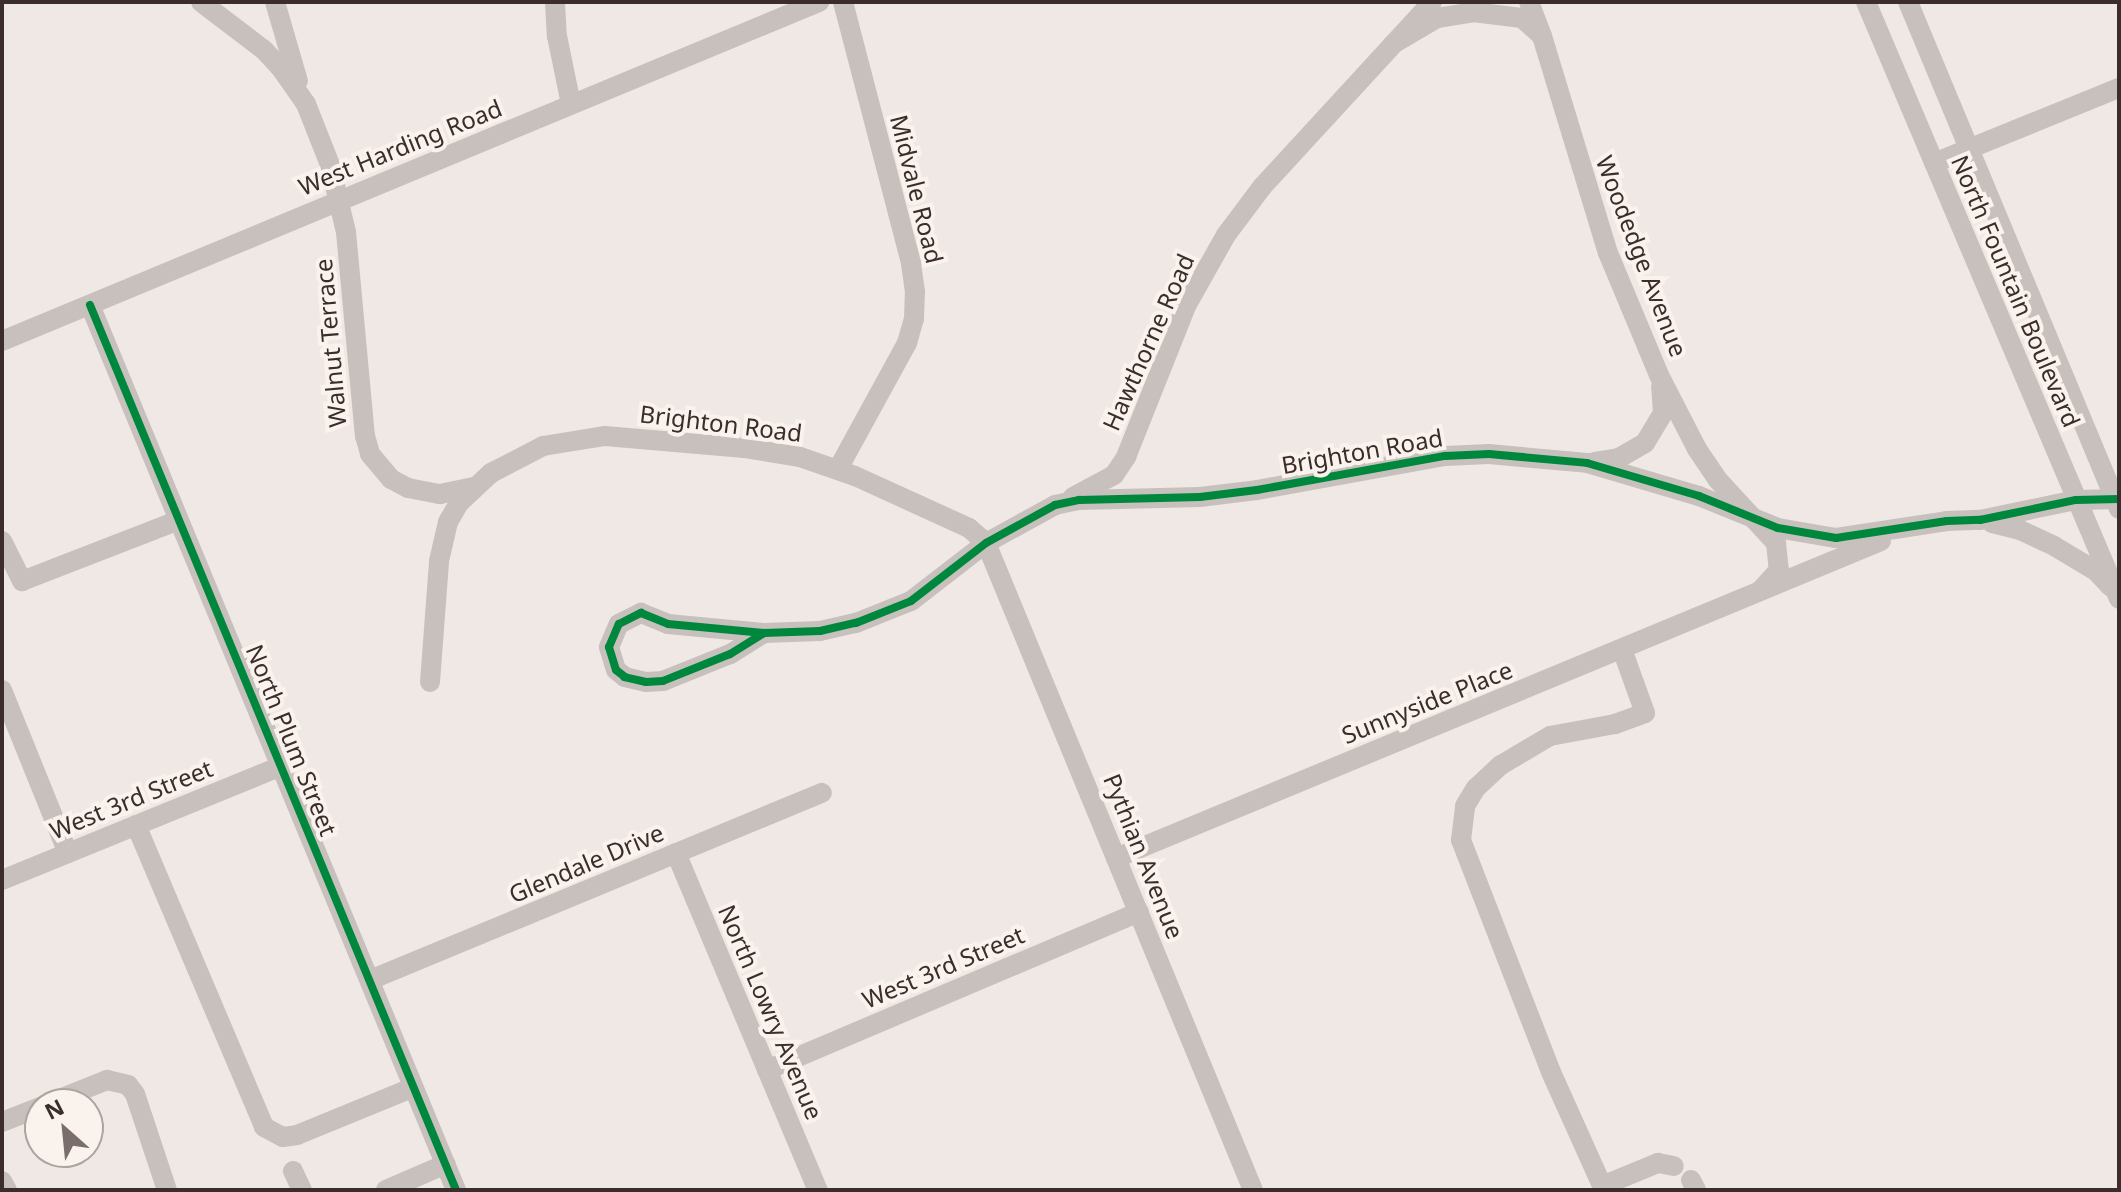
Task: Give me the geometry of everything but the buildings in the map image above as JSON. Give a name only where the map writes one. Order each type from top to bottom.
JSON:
[{"type":"street","name":"Walnut Terrace","points":[[201,2],[264,50],[306,104],[340,199],[365,436],[370,454],[391,479],[408,488],[440,494],[473,487]]},
{"type":"street","points":[[275,2],[306,104]]},
{"type":"street","points":[[555,2],[557,36],[571,104]]},
{"type":"street","name":"West Harding Road","points":[[2,341],[819,2]]},
{"type":"street","name":"Midvale Road","points":[[838,469],[907,343],[915,292],[911,263],[843,2]]},
{"type":"street","name":"Hawthorne Road","points":[[1055,505],[1114,475],[1126,457],[1186,306],[1226,235],[1262,187],[1432,2]]},
{"type":"street","name":"Woodedge Avenue","points":[[1529,2],[1608,253],[1659,375],[1697,449],[1753,519]]},
{"type":"street","name":"North Fountain Boulevard","points":[[1866,2],[2118,596]]},
{"type":"street","name":"North Fountain Boulevard","points":[[1908,2],[2118,502]]},
{"type":"street","points":[[1393,44],[1437,18],[1473,12],[1522,18],[1542,36]]},
{"type":"street","points":[[1934,163],[2119,88]]},
{"type":"street","name":"North Plum Street","points":[[90,305],[456,1190]]},
{"type":"street","points":[[1587,463],[1619,458],[1645,443],[1663,413],[1659,375]]},
{"type":"street","name":"Brighton Road","points":[[473,487],[519,455],[543,446],[605,436],[744,448],[800,457],[838,469],[969,528],[986,543],[1055,505],[1079,500],[1200,497],[1257,490],[1445,456],[1501,454],[1587,463],[1699,496],[1753,519],[1807,536],[1836,538],[1947,521],[1980,520],[2076,500],[2118,502]]},
{"type":"street","points":[[430,682],[443,536],[459,503],[473,487]]},
{"type":"street","points":[[1753,519],[1769,533],[1779,557],[1779,570],[1757,593]]},
{"type":"street","points":[[2,541],[22,581],[179,520]]},
{"type":"street","points":[[1980,520],[2020,530],[2054,546],[2096,571],[2118,596]]},
{"type":"street","name":"Sunnyside Place","points":[[1116,858],[1914,528]]},
{"type":"street","points":[[764,633],[730,654],[663,681],[646,682],[625,677],[616,670],[609,647],[619,624],[641,613],[668,624],[764,633],[820,631],[888,612],[941,581],[986,543]]},
{"type":"street","name":"Pythian Avenue","points":[[986,543],[1253,1190]]},
{"type":"street","points":[[1622,649],[1645,713],[1615,724],[1550,736],[1501,765],[1476,788],[1465,806],[1461,840],[1502,951],[1603,1188],[1658,1163],[1674,1166]]},
{"type":"street","points":[[2,690],[68,853]]},
{"type":"street","name":"West 3rd Street","points":[[2,880],[281,766]]},
{"type":"street","name":"Glendale Drive","points":[[370,980],[822,793]]},
{"type":"street","points":[[136,825],[264,1127],[283,1137],[297,1135],[414,1087]]},
{"type":"street","name":"North Lowry Avenue","points":[[676,853],[818,1190]]},
{"type":"street","name":"West 3rd Street","points":[[767,1070],[1139,912]]},
{"type":"street","points":[[87,1088],[118,1080],[135,1094],[167,1190]]},
{"type":"street","points":[[2,1122],[24,1113]]},
{"type":"street","points":[[386,1190],[446,1164]]},
{"type":"street","points":[[2,1181],[7,1190]]},
{"type":"cycle path","points":[[90,305],[456,1190]]},
{"type":"cycle path","points":[[764,633],[730,654],[663,681],[646,682],[625,677],[616,670],[609,647],[619,624],[641,613],[668,624],[764,633],[820,631],[856,623],[911,601],[986,543],[1055,505],[1079,500],[1200,497],[1257,490],[1445,456],[1489,454],[1587,463],[1699,496],[1778,528],[1836,538],[1947,521],[1980,520],[2076,500],[2119,499]]}]
